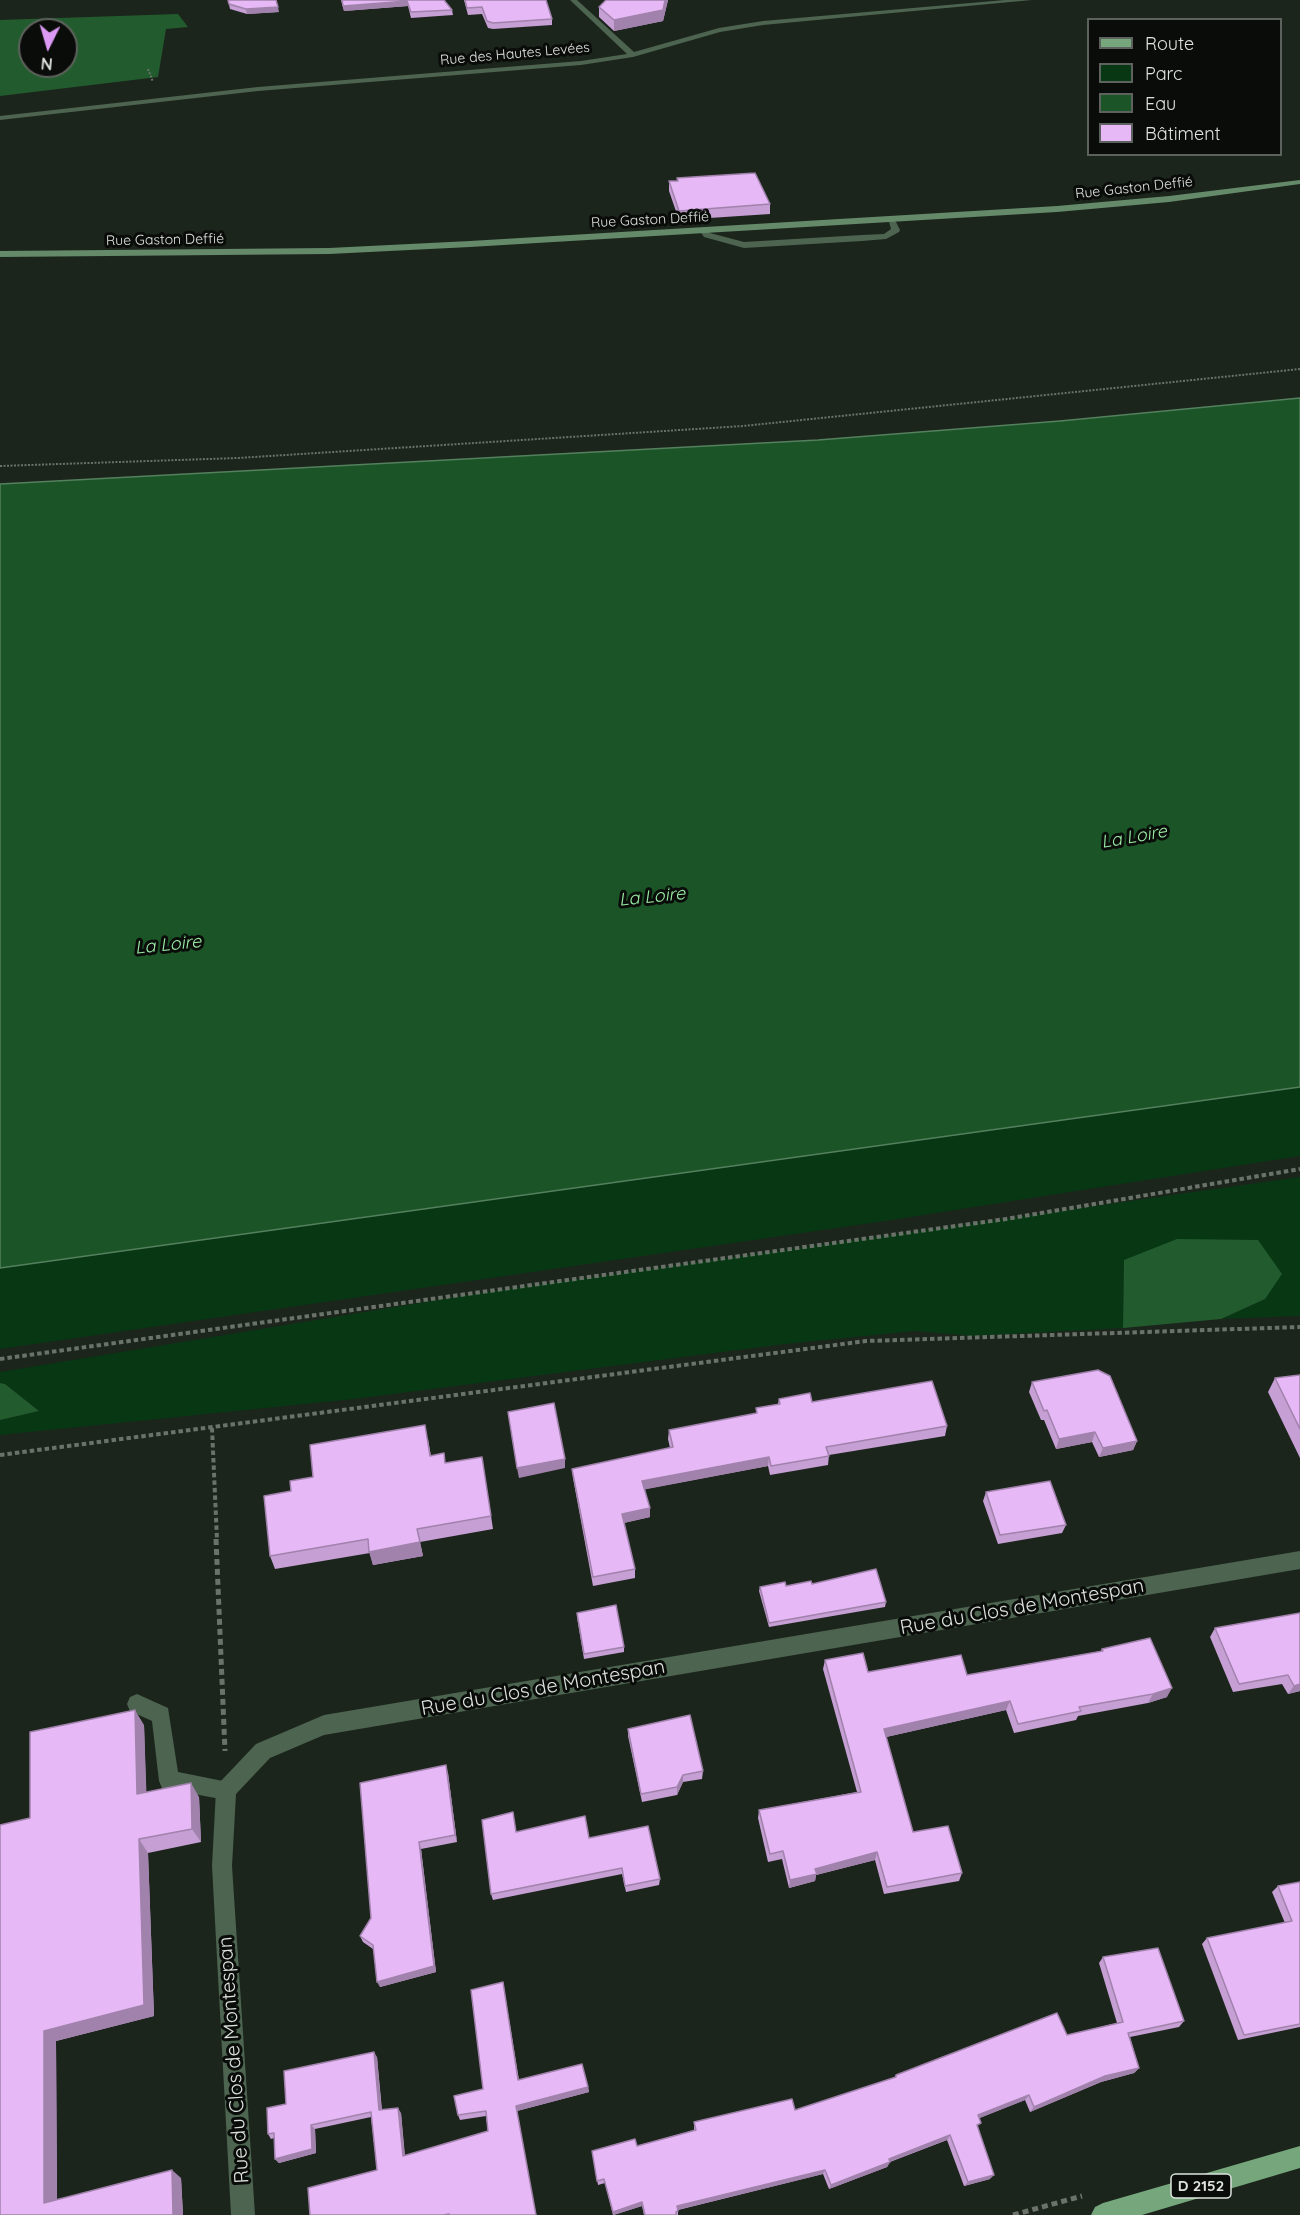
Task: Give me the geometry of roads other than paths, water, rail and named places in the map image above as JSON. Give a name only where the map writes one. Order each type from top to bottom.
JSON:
[{"type":"main road","name":"Rue Gaston Deffié","points":[[0,254],[329,251],[704,231],[1113,204],[1300,182]]},
{"type":"main road","name":"D 2152","points":[[1103,2215],[1300,2157]]},
{"type":"street","points":[[573,0],[633,55]]},
{"type":"street","name":"Rue des Hautes Levées","points":[[0,118],[258,88],[581,63],[633,55],[719,30],[763,23],[1029,0]]},
{"type":"street","points":[[704,231],[707,235],[744,245],[851,239],[886,236],[896,230],[891,220]]},
{"type":"street","name":"Rue du Clos de Montespan","points":[[243,2215],[222,1866],[226,1790],[263,1751],[324,1725],[1300,1560]]},
{"type":"street","points":[[137,1704],[161,1715],[169,1781],[226,1790]]},
{"type":"water","name":"La Loire","points":[[1300,398],[1300,1087],[0,1268],[0,484],[818,440],[1060,421]]}]
